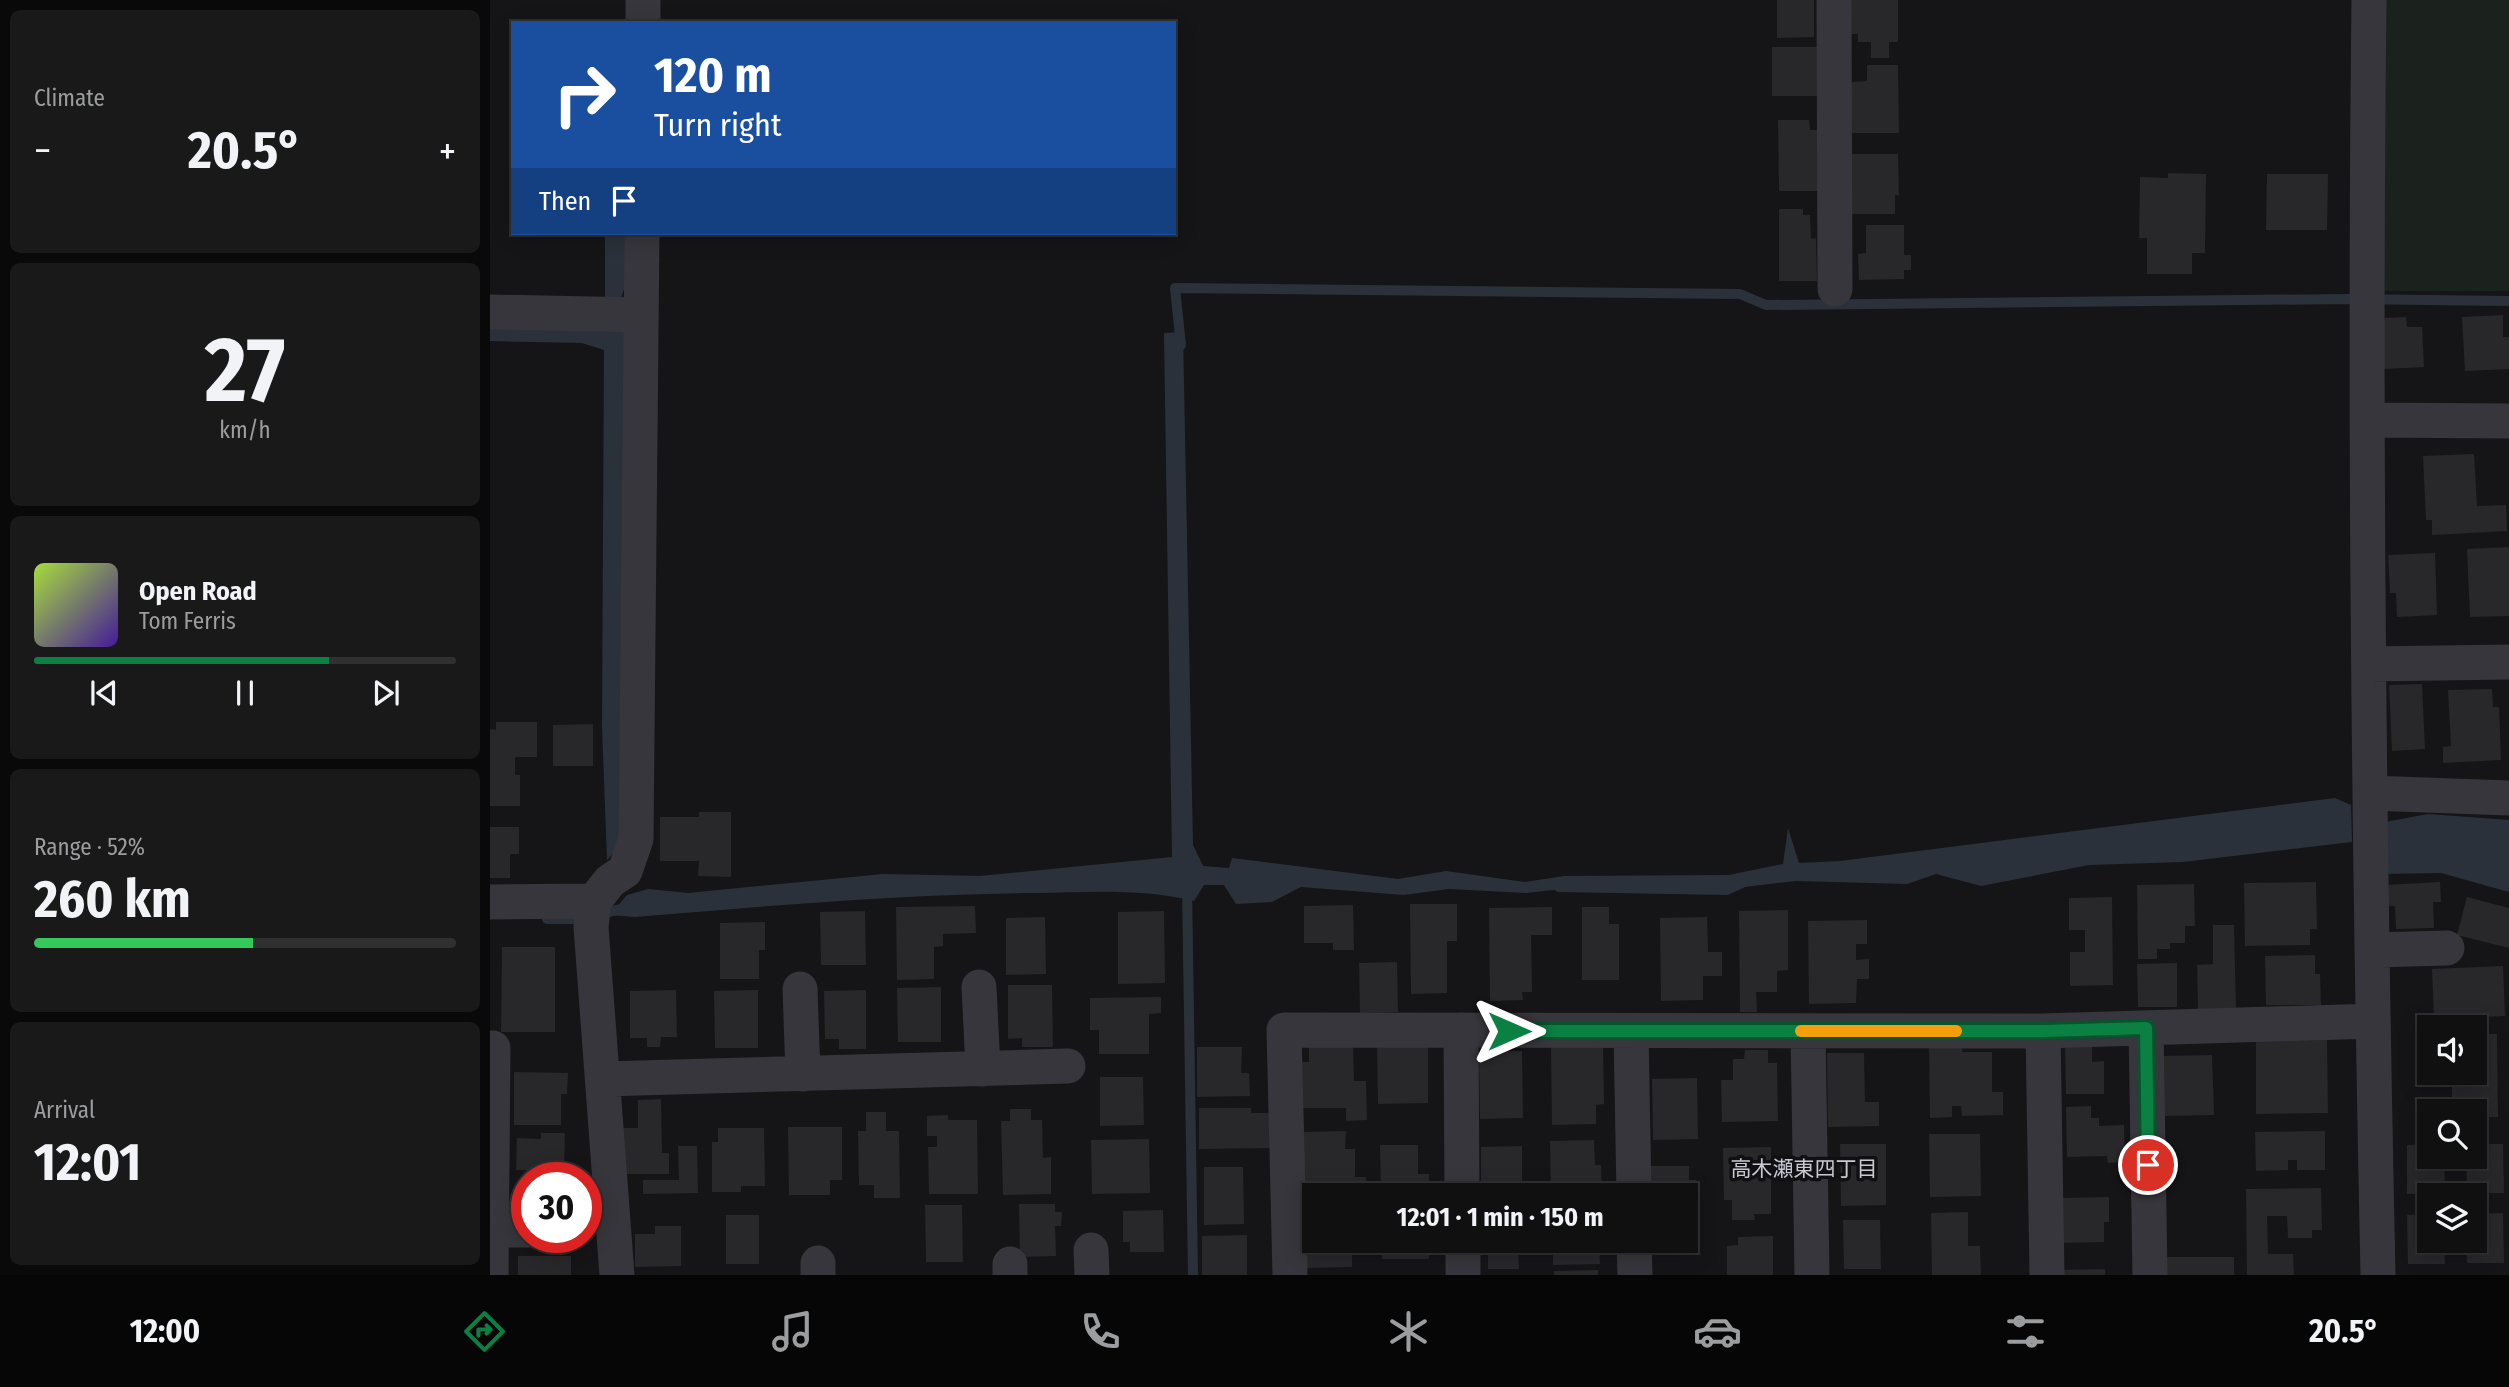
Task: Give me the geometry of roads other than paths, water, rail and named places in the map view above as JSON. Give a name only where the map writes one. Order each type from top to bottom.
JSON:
[{"type":"street","points":[[643,0],[643,21]]},
{"type":"street","points":[[1834,0],[1835,289]]},
{"type":"street","points":[[2369,0],[2366,302],[2378,1275]]},
{"type":"street","points":[[601,1162],[603,1079],[593,914],[610,881],[625,871],[636,839],[642,235]]},
{"type":"street","points":[[490,312],[642,315]]},
{"type":"street","points":[[2367,420],[2509,421]]},
{"type":"street","points":[[2369,664],[2509,663]]},
{"type":"street","points":[[2371,822],[2509,798]]},
{"type":"street","points":[[490,902],[593,914]]},
{"type":"street","points":[[2372,950],[2447,948]]},
{"type":"street","points":[[979,987],[983,1069]]},
{"type":"street","points":[[800,989],[803,1074]]},
{"type":"street","points":[[1290,1275],[1284,1030],[2043,1031],[2373,1021]]},
{"type":"street","points":[[2146,1028],[2150,1275]]},
{"type":"street","points":[[1461,1030],[1462,1183]]},
{"type":"street","points":[[1631,1031],[1634,1183]]},
{"type":"street","points":[[1808,1031],[1812,1275]]},
{"type":"street","points":[[2043,1031],[2046,1275]]},
{"type":"street","points":[[491,1275],[493,1048]]},
{"type":"street","points":[[603,1079],[1069,1066]]},
{"type":"street","points":[[491,1230],[511,1230]]},
{"type":"street","points":[[602,1235],[617,1275]]},
{"type":"street","points":[[1463,1253],[1463,1275]]},
{"type":"street","points":[[1634,1253],[1635,1275]]},
{"type":"waterway","points":[[1181,345],[1175,288],[1740,294],[1766,305],[2347,299],[2509,301]]},
{"type":"waterway","points":[[1559,887],[1727,890],[1744,882]]},
{"type":"waterway","points":[[1187,886],[1193,1275]]},
{"type":"waterway","points":[[547,919],[574,919],[627,908]]},
{"type":"district","name":"高木瀬東四丁目","points":[[1804,1169]]}]
